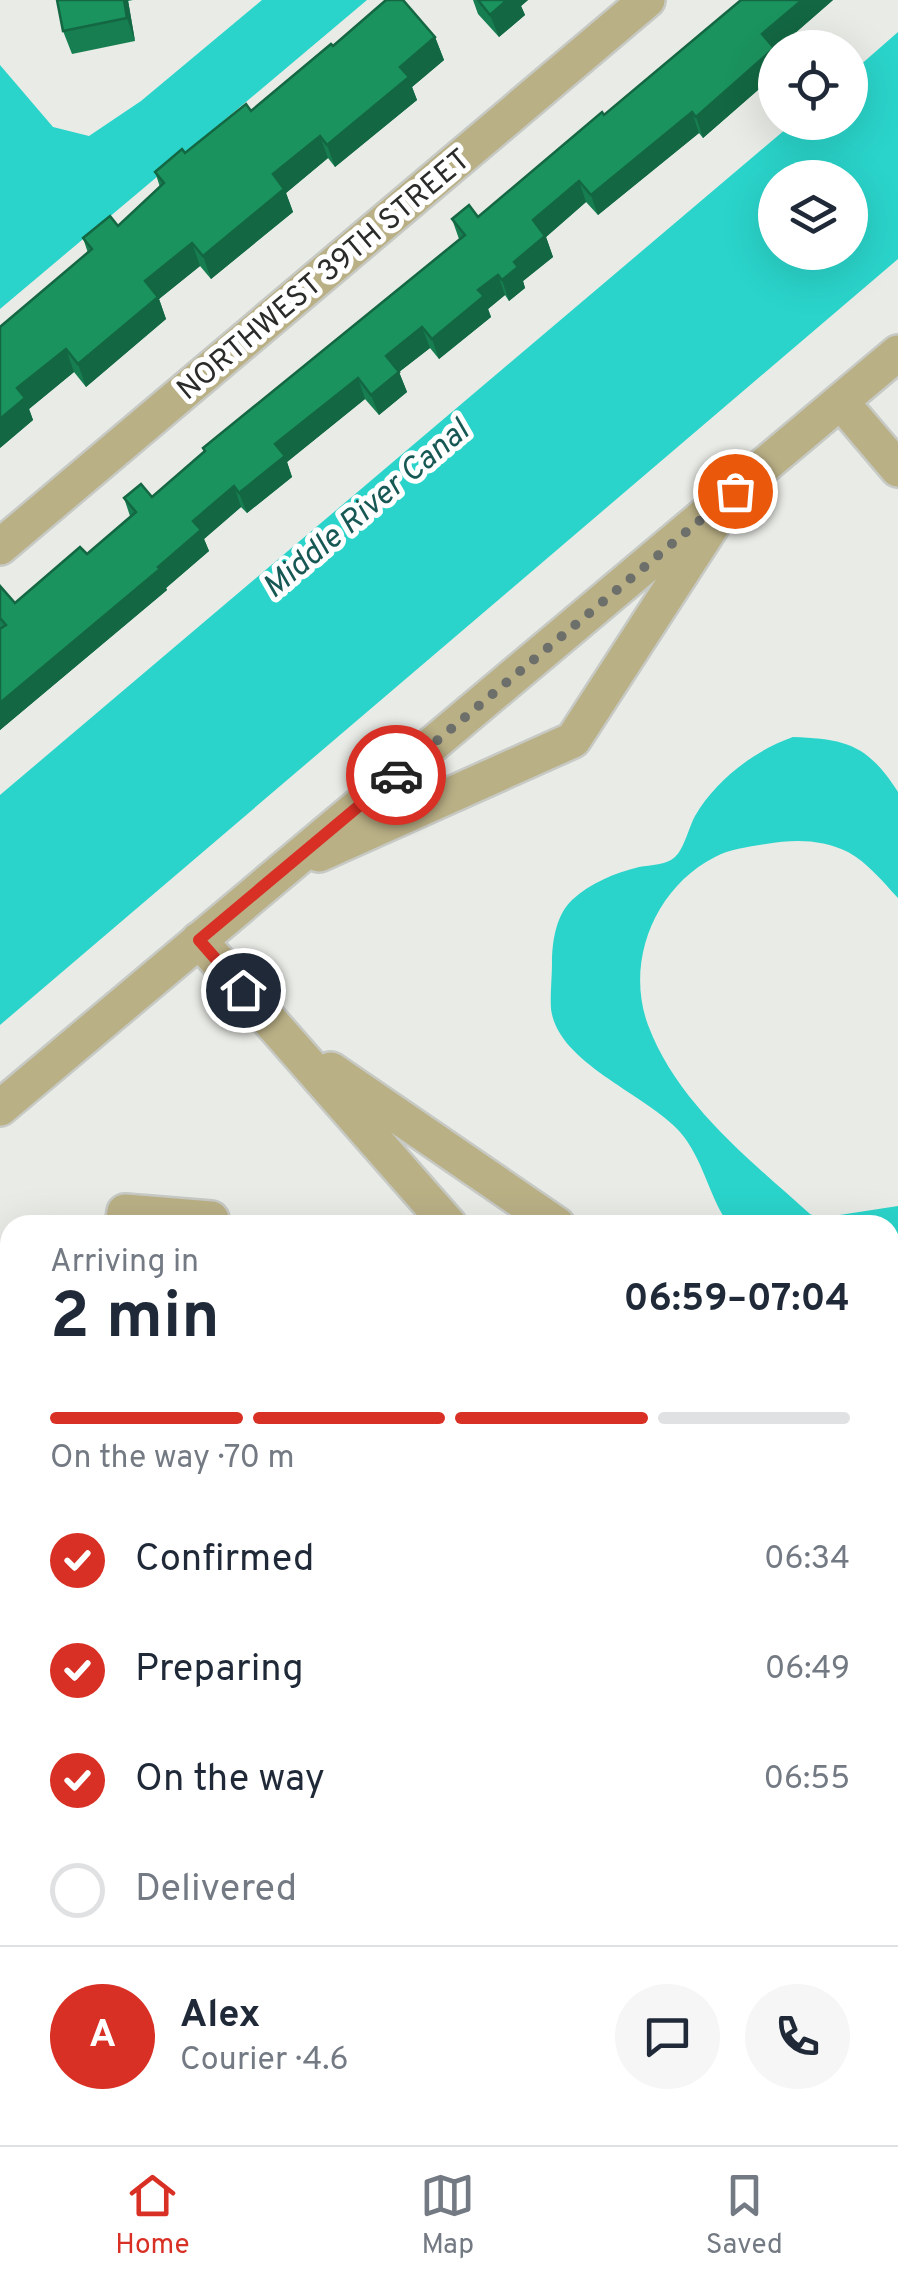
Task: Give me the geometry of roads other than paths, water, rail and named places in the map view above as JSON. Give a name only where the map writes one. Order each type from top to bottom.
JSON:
[{"type":"street","name":"NORTHWEST 39TH STREET","points":[[0,547],[647,0]]},
{"type":"street","points":[[0,1108],[898,353]]},
{"type":"street","points":[[841,402],[898,468]]},
{"type":"street","points":[[282,871],[573,740],[735,491]]},
{"type":"street","points":[[199,940],[440,1215]]},
{"type":"street","points":[[287,1040],[543,1215]]},
{"type":"street","points":[[124,1215],[168,1215]]},
{"type":"water","points":[[262,0],[367,0],[0,309],[0,65],[53,127],[89,136],[141,101]]},
{"type":"water","name":"Middle River Canal","points":[[898,32],[898,259],[0,1025],[0,795],[773,140],[868,140],[868,58]]},
{"type":"water","points":[[793,737],[828,740],[854,748],[877,764],[898,792],[898,898],[862,862],[828,845],[787,841],[721,854],[694,871],[661,907],[643,953],[642,1001],[661,1053],[696,1105],[740,1151],[812,1215],[723,1215],[695,1154],[680,1132],[569,1046],[557,1029],[551,1009],[554,938],[562,913],[572,900],[612,876],[675,857],[703,803],[737,768]]},
{"type":"water","points":[[898,1206],[898,1215],[840,1215]]}]
